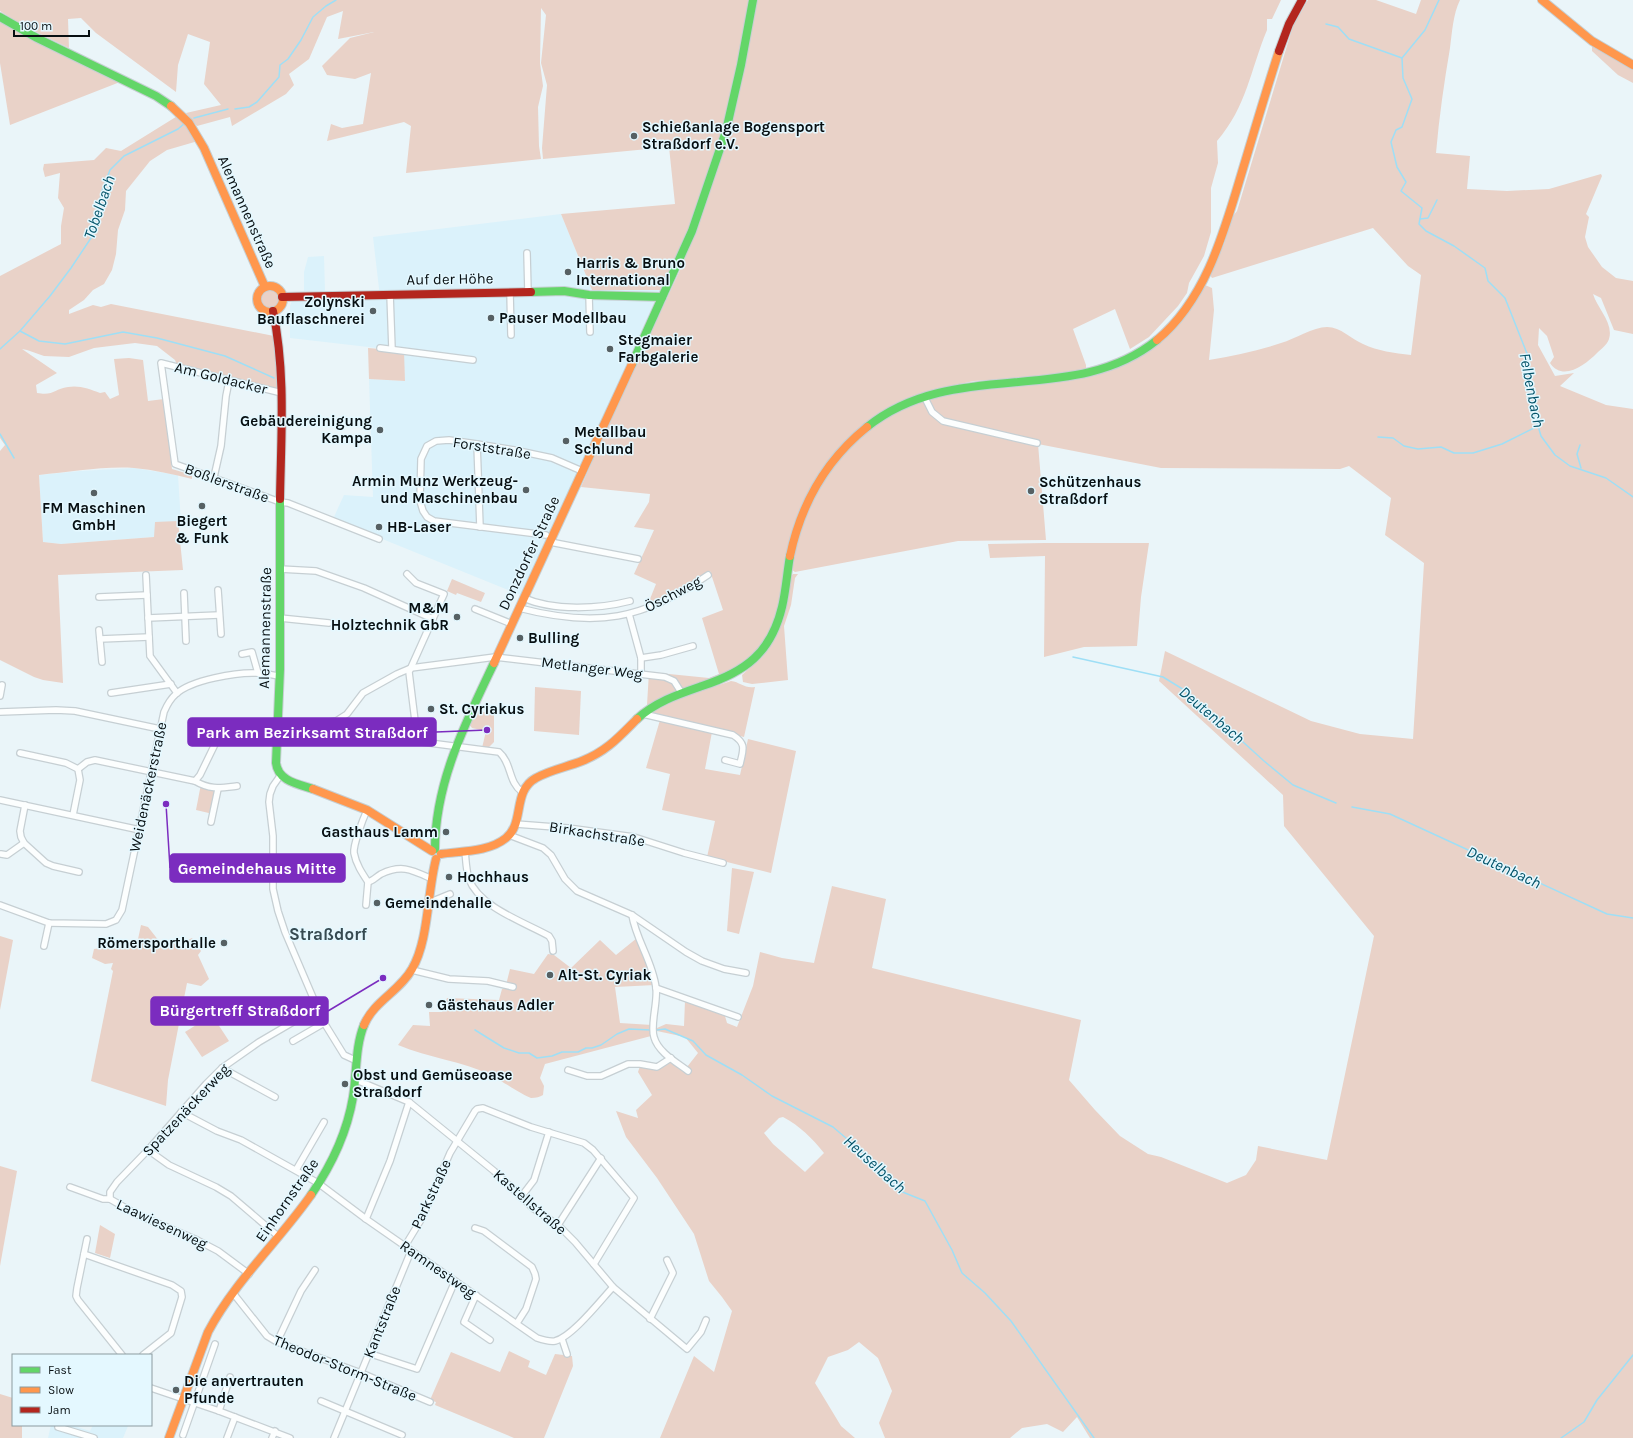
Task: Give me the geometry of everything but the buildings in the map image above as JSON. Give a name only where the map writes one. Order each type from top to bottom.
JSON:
[{"type":"main road","name":"Donzdorfer Straße","points":[[436,853],[436,827],[441,796],[456,746],[495,657],[524,598],[548,538],[582,471],[672,276],[698,213],[726,130],[741,65],[753,0]]},
{"type":"main road","points":[[280,776],[367,810],[436,853],[465,851],[493,845],[506,838],[516,824],[519,798],[528,782],[602,752],[624,734],[653,706],[681,692],[719,682],[736,674],[748,666],[759,655],[771,637],[778,620],[795,533],[804,508],[820,477],[831,462],[859,434],[883,416],[924,396],[950,389],[977,384],[1054,378],[1097,371],[1128,358],[1148,347],[1173,325],[1194,298],[1215,254],[1224,230],[1282,41],[1302,0]]},
{"type":"main road","points":[[1542,0],[1592,41],[1633,65]]},
{"type":"main road","name":"Alemannenstraße","points":[[0,17],[37,38],[156,96],[170,105],[189,123],[204,148],[265,287]]},
{"type":"main road","name":"Alemannenstraße","points":[[280,776],[276,763],[280,618],[282,394],[280,352],[273,311],[265,310],[258,302],[259,292],[265,287],[276,287],[282,296]]},
{"type":"main road","name":"Auf der Höhe","points":[[282,296],[564,291],[589,295],[662,297]]},
{"type":"main road","points":[[273,311],[278,309],[281,304],[282,296]]},
{"type":"main road","name":"Einhornstraße","points":[[169,1438],[208,1332],[216,1317],[233,1293],[279,1237],[318,1184],[335,1154],[345,1131],[353,1096],[354,1078],[362,1029],[368,1015],[403,982],[412,970],[419,953],[436,853]]},
{"type":"street","points":[[527,253],[528,292]]},
{"type":"street","name":"Auf der Höhe","points":[[510,292],[511,335]]},
{"type":"street","name":"Auf der Höhe","points":[[390,294],[392,349]]},
{"type":"street","points":[[589,295],[590,332]]},
{"type":"street","points":[[380,348],[473,360]]},
{"type":"street","name":"Am Goldacker","points":[[175,464],[161,363],[282,394]]},
{"type":"street","points":[[214,477],[221,446],[229,381]]},
{"type":"street","points":[[924,396],[932,412],[943,421],[1037,442]]},
{"type":"street","name":"Forststraße","points":[[582,471],[552,458],[477,444],[449,440],[436,441],[427,446],[421,459],[420,501],[426,518],[434,522],[480,527],[548,538],[638,559]]},
{"type":"street","points":[[477,444],[480,527]]},
{"type":"street","name":"Boßlerstraße","points":[[175,464],[280,502],[288,503],[379,539]]},
{"type":"street","points":[[280,569],[316,571],[364,588],[433,619]]},
{"type":"street","points":[[407,574],[416,583],[444,594],[411,668],[409,679],[417,737],[422,742],[499,752],[507,762],[516,787],[522,792]]},
{"type":"street","points":[[146,575],[150,656],[177,693]]},
{"type":"street","name":"Öschweg","points":[[519,608],[578,619],[629,614],[678,595],[708,575]]},
{"type":"street","points":[[218,590],[220,634]]},
{"type":"street","points":[[184,593],[186,641]]},
{"type":"street","points":[[99,597],[147,595]]},
{"type":"street","points":[[524,598],[550,605],[580,607],[603,607],[630,601]]},
{"type":"street","points":[[475,609],[512,624]]},
{"type":"street","points":[[148,618],[220,614]]},
{"type":"street","points":[[629,614],[642,658],[641,674]]},
{"type":"street","points":[[280,618],[329,623]]},
{"type":"street","points":[[99,630],[102,662]]},
{"type":"street","points":[[100,639],[149,637]]},
{"type":"street","points":[[642,658],[661,655],[693,646]]},
{"type":"street","points":[[242,654],[252,652],[258,673]]},
{"type":"street","name":"Metlanger Weg","points":[[278,730],[336,721],[347,714],[363,693],[411,668],[495,657],[672,679],[681,692]]},
{"type":"street","name":"Weidenäckerstraße","points":[[0,906],[49,923],[106,924],[116,920],[122,910],[160,729],[164,712],[170,701],[177,693],[197,683],[234,674],[258,673],[279,676]]},
{"type":"street","points":[[110,693],[171,684]]},
{"type":"street","points":[[0,696],[2,685]]},
{"type":"street","points":[[0,712],[56,710],[75,711],[160,729]]},
{"type":"street","points":[[643,714],[733,735],[743,743],[744,748],[740,764],[725,760]]},
{"type":"street","points":[[195,781],[200,775],[217,740]]},
{"type":"street","points":[[20,753],[66,763],[78,769]]},
{"type":"street","points":[[78,769],[91,760],[195,781],[218,789],[237,786]]},
{"type":"street","points":[[73,815],[80,780],[78,769]]},
{"type":"street","points":[[280,776],[273,786],[269,802],[273,836],[273,889],[283,926],[324,1023],[344,1054],[357,1061]]},
{"type":"street","points":[[211,822],[218,789]]},
{"type":"street","points":[[0,800],[140,830]]},
{"type":"street","points":[[25,805],[20,831],[24,843],[46,863],[79,872]]},
{"type":"street","points":[[366,905],[368,882],[359,869],[354,852],[362,819],[367,810]]},
{"type":"street","name":"Birkachstraße","points":[[516,824],[568,828],[634,837],[684,853],[724,863]]},
{"type":"street","points":[[509,835],[543,848],[551,855],[564,879],[577,891],[632,915],[686,952],[702,961],[724,969],[746,973]]},
{"type":"street","points":[[1,854],[7,855],[24,843]]},
{"type":"street","points":[[465,851],[469,879],[479,896],[493,906],[548,936],[552,941],[553,951]]},
{"type":"street","points":[[368,882],[389,870],[404,868],[432,879]]},
{"type":"street","points":[[428,903],[450,894]]},
{"type":"street","points":[[632,915],[634,926],[652,972],[656,988],[654,1036],[660,1047],[670,1058],[688,1071]]},
{"type":"street","points":[[44,946],[49,923]]},
{"type":"street","points":[[412,970],[449,979],[488,981],[513,987]]},
{"type":"street","points":[[656,988],[738,1017]]},
{"type":"street","name":"Spatzenäckerweg","points":[[110,1199],[110,1192],[117,1182],[222,1068],[259,1042],[317,1008]]},
{"type":"street","points":[[293,1041],[324,1023]]},
{"type":"street","points":[[568,1070],[587,1076],[601,1076],[628,1064],[640,1064],[657,1067],[670,1058]]},
{"type":"street","points":[[222,1068],[275,1097]]},
{"type":"street","name":"Kastellstraße","points":[[354,1078],[409,1102],[457,1142],[494,1170],[534,1209],[558,1225],[613,1287],[686,1349],[700,1332],[706,1320]]},
{"type":"street","points":[[366,1219],[381,1186],[409,1102]]},
{"type":"street","name":"Parkstraße","points":[[405,1246],[422,1218],[450,1152],[475,1111],[483,1108],[531,1127],[584,1143],[600,1158],[634,1198],[594,1264]]},
{"type":"street","name":"Ramnestweg","points":[[181,1112],[241,1140],[296,1170],[537,1338],[555,1341],[562,1339]]},
{"type":"street","points":[[296,1170],[324,1122]]},
{"type":"street","points":[[521,1197],[534,1180],[549,1132]]},
{"type":"street","points":[[148,1150],[169,1165],[216,1187],[230,1196],[279,1237]]},
{"type":"street","points":[[558,1225],[600,1158]]},
{"type":"street","name":"Laawiesenweg","points":[[70,1187],[103,1199],[110,1199],[136,1214],[182,1232],[218,1251],[249,1274]]},
{"type":"street","points":[[475,1228],[484,1231],[532,1267],[536,1279],[526,1310],[517,1323]]},
{"type":"street","points":[[87,1239],[76,1296],[121,1354]]},
{"type":"street","name":"Kantstraße","points":[[334,1438],[411,1250]]},
{"type":"street","points":[[84,1254],[172,1285],[181,1291],[182,1297],[171,1333],[144,1354]]},
{"type":"street","points":[[650,1319],[673,1273],[667,1260]]},
{"type":"street","points":[[277,1342],[301,1291],[315,1270]]},
{"type":"street","points":[[368,1353],[417,1369],[455,1281]]},
{"type":"street","points":[[567,1354],[562,1339],[579,1324],[613,1287]]},
{"type":"street","name":"Theodor-Storm-Straße","points":[[233,1293],[267,1336],[277,1342],[361,1373],[430,1402]]},
{"type":"street","points":[[476,1295],[464,1322],[490,1340]]},
{"type":"street","points":[[183,1435],[215,1344]]},
{"type":"street","points":[[219,1411],[230,1377]]},
{"type":"street","points":[[152,1388],[219,1411],[290,1438]]},
{"type":"street","points":[[321,1401],[402,1435]]},
{"type":"street","points":[[227,1438],[235,1417]]},
{"type":"street","points":[[58,1426],[94,1438]]},
{"type":"street","points":[[272,1438],[274,1431]]},
{"type":"shaded area","points":[[0,0],[1281,0],[1272,19],[1267,19],[1267,30],[1242,101],[1227,128],[1217,141],[1218,163],[1211,188],[1211,232],[1204,256],[1189,283],[1187,293],[1178,306],[1149,337],[1130,349],[1115,309],[1073,329],[1086,365],[1086,370],[1052,376],[974,381],[950,386],[927,392],[878,417],[812,484],[778,614],[760,651],[735,671],[668,694],[647,705],[649,672],[709,678],[719,674],[702,618],[723,610],[710,571],[682,589],[652,603],[650,599],[656,584],[634,574],[654,530],[634,527],[649,502],[650,494],[581,487],[607,427],[681,268],[682,254],[679,251],[660,290],[592,290],[561,214],[675,204],[669,147],[543,159],[542,148],[547,85],[541,63],[546,15],[541,8],[540,63],[543,86],[538,107],[539,146],[541,159],[406,173],[411,126],[404,122],[327,141],[331,124],[342,128],[363,124],[371,73],[355,79],[327,75],[322,66],[350,38],[374,32],[338,39],[343,11],[327,17],[309,59],[289,74],[294,85],[286,94],[232,126],[230,117],[197,126],[186,113],[221,105],[204,84],[210,42],[188,34],[178,65],[176,92],[96,33],[81,18],[68,19],[69,48],[22,25],[0,11]]},
{"type":"shaded area","points":[[1308,0],[1376,0],[1416,14],[1421,0],[1460,0],[1453,24],[1436,153],[1470,156],[1467,189],[1507,191],[1549,189],[1601,174],[1602,176],[1586,214],[1589,217],[1585,237],[1588,247],[1602,267],[1616,278],[1633,281],[1633,334],[1614,330],[1601,298],[1593,294],[1609,327],[1609,339],[1604,347],[1592,358],[1574,370],[1561,371],[1555,369],[1550,363],[1554,357],[1547,336],[1539,328],[1538,345],[1555,376],[1574,373],[1560,386],[1606,405],[1633,409],[1633,1438],[1090,1438],[1077,1417],[1063,1432],[1047,1424],[1022,1428],[1010,1438],[885,1438],[879,1423],[892,1391],[878,1358],[859,1342],[848,1350],[828,1357],[815,1383],[841,1426],[855,1438],[660,1438],[694,1356],[714,1372],[732,1311],[709,1281],[694,1234],[657,1178],[626,1137],[616,1111],[638,1118],[636,1110],[652,1095],[638,1072],[640,1066],[655,1068],[665,1066],[672,1061],[687,1067],[698,1053],[685,1037],[657,1031],[657,1028],[666,1024],[684,1026],[685,1001],[725,1016],[727,1023],[737,1027],[753,986],[760,952],[782,958],[814,963],[832,886],[886,899],[872,968],[1081,1020],[1069,1080],[1120,1136],[1148,1154],[1161,1157],[1227,1183],[1246,1175],[1256,1160],[1258,1146],[1327,1160],[1374,936],[1284,826],[1283,795],[1159,681],[1165,651],[1311,721],[1360,734],[1413,739],[1424,563],[1385,535],[1391,498],[1349,466],[1340,469],[1161,468],[1038,444],[1046,540],[958,541],[795,572],[791,569],[796,540],[806,512],[819,485],[831,468],[861,435],[881,420],[900,410],[942,393],[1091,375],[1169,333],[1189,312],[1205,285],[1212,288],[1214,310],[1209,360],[1263,348],[1316,329],[1327,327],[1337,329],[1359,342],[1374,348],[1411,355],[1421,275],[1408,266],[1373,228],[1212,278],[1210,275],[1224,244],[1233,216],[1237,211],[1293,26]],"holes":[[[783,1117],[795,1124],[815,1142],[824,1153],[805,1172],[773,1144],[764,1133],[779,1118]]]},
{"type":"shaded area","points":[[0,21],[30,38],[120,82],[10,125],[0,63]]},
{"type":"shaded area","points":[[1592,45],[1633,70],[1633,83],[1618,75],[1592,51]]},
{"type":"shaded area","points":[[179,115],[198,141],[167,150],[150,161],[126,191],[125,210],[118,230],[116,254],[112,270],[104,284],[93,290],[84,300],[69,310],[69,314],[93,305],[101,307],[111,304],[274,336],[277,338],[279,390],[177,365],[175,360],[157,346],[135,343],[94,348],[69,357],[44,356],[22,349],[57,373],[36,385],[37,393],[43,394],[51,393],[63,388],[80,387],[100,393],[105,392],[110,399],[119,395],[114,359],[129,358],[143,360],[148,401],[164,399],[172,469],[192,475],[192,479],[156,471],[123,468],[39,475],[43,542],[61,544],[154,537],[155,522],[178,521],[183,570],[58,575],[63,683],[43,680],[0,660],[0,451],[5,445],[0,438],[0,276],[61,244],[61,226],[64,208],[58,198],[60,173],[45,177],[43,169],[44,164],[94,160],[106,148],[121,151]]},
{"type":"shaded area","points":[[561,214],[592,290],[660,290],[523,596],[333,519],[344,495],[373,497],[369,379],[405,381],[403,351],[290,338],[290,306],[293,298],[380,297],[373,237]]},
{"type":"shaded area","points":[[324,256],[325,291],[304,291],[304,272],[308,257]]},
{"type":"shaded area","points":[[266,289],[274,289],[280,295],[280,303],[274,309],[266,309],[260,303],[260,295]]},
{"type":"shaded area","points":[[368,348],[404,351],[405,381],[369,379]]},
{"type":"shaded area","points":[[134,468],[178,475],[181,523],[178,521],[154,537],[61,544],[43,542],[39,475]]},
{"type":"shaded area","points":[[1149,543],[1141,597],[1137,646],[1084,647],[1044,657],[1045,556],[990,558],[988,544]]},
{"type":"shaded area","points":[[793,574],[798,574],[795,578],[791,605],[784,626],[788,680],[752,684],[743,682],[742,675],[763,656],[790,578]]},
{"type":"shaded area","points":[[452,579],[485,593],[481,602],[447,591]]},
{"type":"shaded area","points":[[731,681],[748,687],[755,687],[744,737],[650,714],[659,707],[678,697]]},
{"type":"shaded area","points":[[535,687],[581,691],[579,735],[534,731]]},
{"type":"shaded area","points":[[479,711],[494,714],[494,742],[487,749],[482,748],[486,731],[472,728],[469,724],[474,714]]},
{"type":"shaded area","points":[[660,720],[712,732],[705,769],[740,775],[748,739],[796,751],[771,873],[707,857],[715,821],[662,810],[670,774],[646,768]]},
{"type":"shaded area","points":[[201,784],[218,789],[213,814],[196,810]]},
{"type":"shaded area","points":[[732,868],[754,872],[739,934],[727,931]]},
{"type":"shaded area","points":[[141,925],[148,927],[159,941],[164,940],[186,948],[188,940],[192,938],[201,951],[198,955],[209,979],[201,986],[187,983],[168,1080],[166,1106],[91,1081],[113,971],[111,969],[113,963],[105,964],[92,958],[94,949],[137,944]]},
{"type":"shaded area","points":[[0,936],[13,940],[0,1010]]},
{"type":"shaded area","points":[[637,938],[655,985],[615,987],[620,1023],[652,1025],[651,1036],[545,1064],[540,1078],[544,1086],[543,1095],[541,1096],[536,1098],[528,1097],[480,1070],[398,1045],[413,1025],[430,1026],[429,1012],[442,1012],[447,998],[499,1000],[502,989],[505,989],[510,969],[534,974],[548,954],[554,955],[571,968],[600,940],[616,955]]},
{"type":"shaded area","points":[[212,1015],[229,1041],[202,1057],[185,1032]]},
{"type":"shaded area","points":[[0,1166],[17,1171],[0,1266]]},
{"type":"shaded area","points":[[100,1225],[115,1234],[110,1258],[95,1253]]},
{"type":"shaded area","points":[[509,1351],[530,1361],[528,1367],[546,1375],[555,1354],[572,1356],[573,1366],[544,1438],[514,1438],[435,1405],[436,1402],[430,1400],[451,1352],[500,1372]]},
{"type":"shaded area","points":[[0,1394],[12,1398],[12,1426],[22,1426],[22,1438],[0,1438]]},
{"type":"shaded area","points":[[51,1426],[74,1426],[90,1431],[92,1426],[128,1426],[123,1438],[48,1438]]},
{"type":"waterway","name":"Tobelbach","points":[[235,109],[249,107],[257,102],[279,77],[280,65],[288,59],[301,40],[313,17],[336,0]]},
{"type":"waterway","name":"Felbenbach","points":[[1439,0],[1425,30],[1402,58],[1403,78],[1412,99],[1402,127],[1396,130],[1391,142],[1397,167],[1406,182],[1401,191],[1422,208],[1419,224],[1426,231],[1454,246],[1485,268],[1488,281],[1505,298],[1528,356],[1536,419],[1541,436],[1555,455],[1570,466],[1606,478],[1633,497]]},
{"type":"waterway","points":[[1326,24],[1338,27],[1349,39],[1402,58]]},
{"type":"waterway","name":"Tobelbach","points":[[194,118],[228,109]]},
{"type":"waterway","name":"Tobelbach","points":[[0,349],[20,331],[50,296],[91,238],[102,191],[110,170],[124,156],[178,129],[185,123]]},
{"type":"waterway","points":[[1420,219],[1428,218],[1437,200]]},
{"type":"waterway","points":[[20,331],[39,341],[65,344],[123,332],[157,338],[225,356],[274,378]]},
{"type":"waterway","points":[[1378,437],[1393,438],[1404,446],[1418,449],[1441,447],[1454,453],[1473,453],[1502,444],[1538,426]]},
{"type":"waterway","points":[[0,434],[14,458]]},
{"type":"waterway","points":[[1580,445],[1577,454],[1581,468]]},
{"type":"waterway","name":"Deutenbach","points":[[1073,657],[1163,677],[1189,693],[1264,761],[1293,785],[1336,803]]},
{"type":"waterway","name":"Deutenbach","points":[[1352,807],[1390,814],[1607,914],[1633,918]]},
{"type":"waterway","name":"Heuselbach","points":[[475,1030],[504,1048],[519,1053],[529,1053],[537,1058],[552,1056],[562,1052],[578,1052],[586,1048],[592,1048],[601,1045],[617,1034],[629,1029],[651,1030]]},
{"type":"waterway","name":"Heuselbach","points":[[657,1030],[665,1029],[693,1041],[706,1055],[742,1075],[772,1096],[833,1127],[880,1167],[900,1191],[925,1201],[952,1250],[962,1273],[985,1293],[1011,1321],[1094,1438]]},
{"type":"waterway","name":"Deutenbach","points":[[1561,1438],[1584,1422],[1597,1400],[1633,1355]]},
{"type":"traffic: fast","points":[[632,364],[692,231],[726,131],[741,65],[753,0]]},
{"type":"traffic: fast","points":[[0,17],[37,38],[156,96],[171,106]]},
{"type":"traffic: fast","points":[[531,292],[564,291],[589,295],[662,297]]},
{"type":"traffic: fast","points":[[867,427],[901,406],[938,393],[975,386],[1052,379],[1089,372],[1124,360],[1157,340]]},
{"type":"traffic: fast","points":[[280,499],[280,669],[276,763],[278,769],[285,778],[313,789]]},
{"type":"traffic: fast","points":[[637,719],[659,703],[731,674],[743,667],[763,649],[771,637],[782,607],[790,556]]},
{"type":"traffic: fast","points":[[435,849],[436,824],[446,776],[463,730],[494,663]]},
{"type":"traffic: fast","points":[[311,1195],[325,1173],[337,1149],[347,1123],[353,1097],[359,1042],[364,1025]]},
{"type":"traffic: slow","points":[[1542,0],[1592,41],[1633,65]]},
{"type":"traffic: slow","points":[[1157,340],[1175,323],[1190,303],[1203,281],[1213,258],[1231,210],[1279,51]]},
{"type":"traffic: slow","points":[[171,106],[189,123],[204,148],[265,287]]},
{"type":"traffic: slow","points":[[270,286],[279,290],[283,299],[279,308],[270,312],[261,308],[257,299],[261,290],[270,286]]},
{"type":"traffic: slow","points":[[494,663],[632,364]]},
{"type":"traffic: slow","points":[[790,556],[801,519],[817,484],[839,454],[867,427]]},
{"type":"traffic: slow","points":[[441,854],[484,848],[499,843],[512,832],[518,816],[521,799],[529,784],[541,775],[582,761],[599,753],[612,743],[637,719]]},
{"type":"traffic: slow","points":[[313,789],[367,810],[432,851]]},
{"type":"traffic: slow","points":[[364,1025],[374,1009],[407,977],[418,957],[425,930],[436,859]]},
{"type":"traffic: slow","points":[[169,1438],[208,1332],[219,1313],[311,1195]]},
{"type":"traffic: jam","points":[[1279,51],[1289,24],[1302,0]]},
{"type":"traffic: jam","points":[[282,297],[531,292]]},
{"type":"traffic: jam","points":[[273,311],[280,358],[282,405],[280,499]]},
{"type":"place","name":"Schießanlage Bogensport Straßdorf e.V.","points":[[634,136]]},
{"type":"place","name":"Harris & Bruno International","points":[[568,272]]},
{"type":"place","name":"Zolynski Bauflaschnerei","points":[[373,311]]},
{"type":"place","name":"Pauser Modellbau","points":[[491,318]]},
{"type":"place","name":"Stegmaier Farbgalerie","points":[[610,349]]},
{"type":"place","name":"Gebäudereinigung Kampa","points":[[380,430]]},
{"type":"place","name":"Metallbau Schlund","points":[[566,441]]},
{"type":"place","name":"Armin Munz Werkzeug- und Maschinenbau","points":[[526,490]]},
{"type":"place","name":"Schützenhaus Straßdorf","points":[[1031,491]]},
{"type":"place","name":"FM Maschinen GmbH","points":[[94,493]]},
{"type":"place","name":"Biegert & Funk","points":[[202,506]]},
{"type":"place","name":"HB-Laser","points":[[379,527]]},
{"type":"place","name":"M&M Holztechnik GbR","points":[[457,617]]},
{"type":"place","name":"Bulling","points":[[520,638]]},
{"type":"place","name":"St. Cyriakus","points":[[431,709]]},
{"type":"place","name":"Park am Bezirksamt Straßdorf","points":[[487,730]]},
{"type":"place","name":"Gemeindehaus Mitte","points":[[166,804]]},
{"type":"place","name":"Gasthaus Lamm","points":[[446,832]]},
{"type":"place","name":"Hochhaus","points":[[449,877]]},
{"type":"place","name":"Gemeindehalle","points":[[377,903]]},
{"type":"place","name":"Römersporthalle","points":[[224,943]]},
{"type":"place","name":"Alt-St. Cyriak","points":[[550,975]]},
{"type":"place","name":"Bürgertreff Straßdorf","points":[[383,978]]},
{"type":"place","name":"Gästehaus Adler","points":[[429,1005]]},
{"type":"place","name":"Obst und Gemüseoase Straßdorf","points":[[345,1084]]},
{"type":"place","name":"Die anvertrauten Pfunde","points":[[176,1390]]},
{"type":"district","name":"Straßdorf","points":[[328,934]]}]
